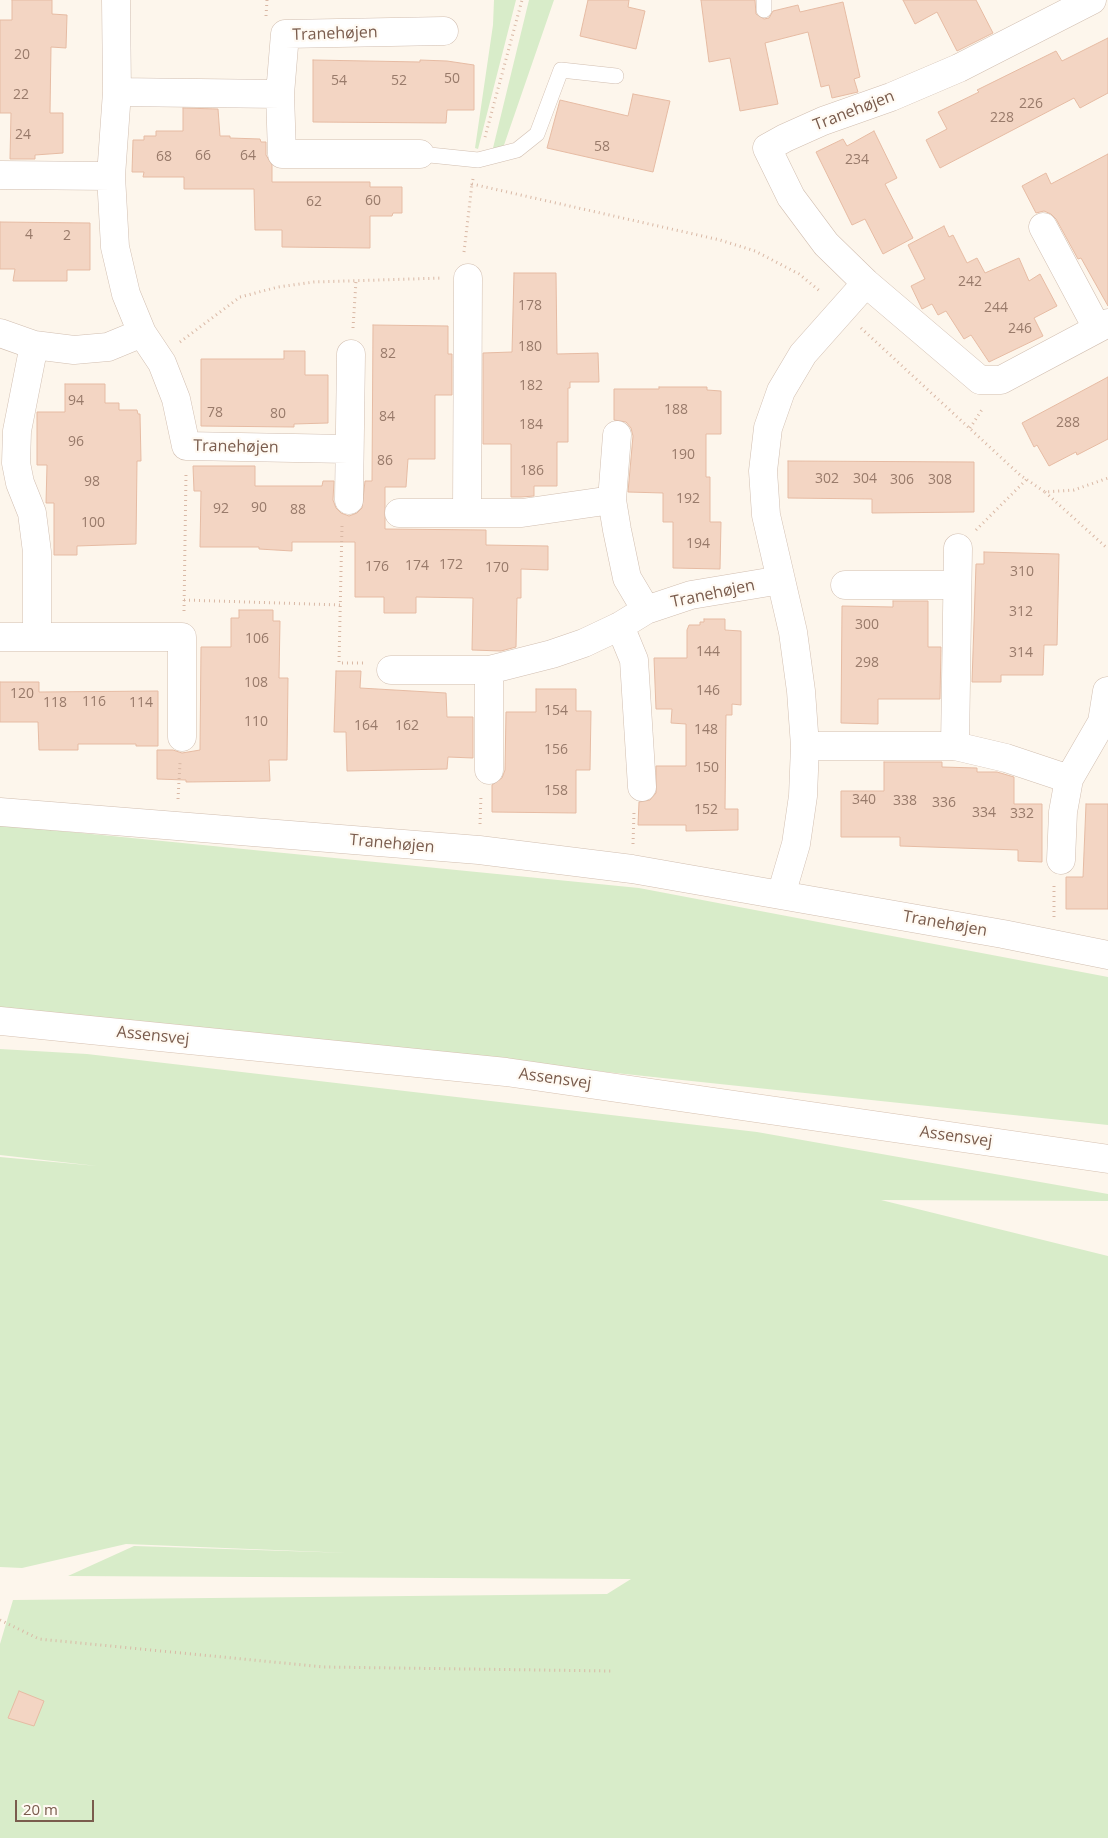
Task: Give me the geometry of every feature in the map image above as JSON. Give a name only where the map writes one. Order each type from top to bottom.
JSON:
[{"type":"street","name":"Tranehøjen","points":[[116,0],[117,92],[111,176],[116,247],[126,294],[149,344],[162,363],[176,399],[186,446],[348,449]]},
{"type":"street","name":"Tranehøjen","points":[[1042,227],[1102,326],[1001,380],[980,380],[866,283],[826,244],[791,197],[768,148],[823,122],[891,97],[959,68],[1092,0]]},
{"type":"street","name":"Tranehøjen","points":[[420,154],[282,154],[280,94],[285,34],[444,32]]},
{"type":"street","points":[[117,92],[280,94]]},
{"type":"street","points":[[0,175],[111,176]]},
{"type":"street","points":[[465,278],[467,512]]},
{"type":"street","points":[[781,895],[796,844],[803,796],[805,746],[801,691],[793,632],[766,515],[764,471],[768,428],[782,391],[803,354],[866,283]]},
{"type":"street","points":[[0,333],[34,345],[74,350],[149,344]]},
{"type":"street","points":[[34,345],[17,431],[16,463],[10,484],[32,513],[37,552],[37,635]]},
{"type":"street","points":[[349,500],[348,449],[351,354]]},
{"type":"street","points":[[616,435],[612,500],[627,578],[646,610]]},
{"type":"street","points":[[399,513],[522,513],[612,500]]},
{"type":"street","points":[[955,746],[958,548]]},
{"type":"street","name":"Tranehøjen","points":[[391,670],[489,670],[552,654],[620,626],[646,610],[692,595],[781,580]]},
{"type":"street","points":[[845,585],[957,585]]},
{"type":"street","points":[[620,626],[634,660],[642,787]]},
{"type":"street","points":[[0,637],[37,635],[182,637],[182,737]]},
{"type":"street","points":[[489,670],[490,770]]},
{"type":"street","points":[[1062,860],[1063,812],[1069,779],[1102,722],[1107,691]]},
{"type":"street","points":[[805,746],[955,746],[1006,758],[1069,779]]},
{"type":"street","name":"Tranehøjen","points":[[0,812],[479,850],[632,869],[1108,955]]},
{"type":"street","name":"Assensvej","points":[[0,1021],[506,1072],[1108,1159]]},
{"type":"lane","points":[[420,154],[478,160],[516,150],[537,134],[561,70],[616,76]]},
{"type":"path","points":[[149,344],[186,338],[240,298],[278,287],[356,281],[465,278],[472,184],[522,0]]},
{"type":"path","points":[[472,184],[720,240],[755,251],[800,274],[1027,479],[1045,492],[1108,549]]},
{"type":"path","points":[[351,354],[356,281]]},
{"type":"path","points":[[182,637],[186,446]]},
{"type":"path","points":[[1045,492],[1074,490],[1108,478]]},
{"type":"path","points":[[958,548],[1027,479]]},
{"type":"path","points":[[349,500],[342,507],[339,663],[389,663],[391,670]]},
{"type":"path","points":[[184,600],[341,605]]},
{"type":"path","points":[[176,826],[182,737]]},
{"type":"path","points":[[479,850],[482,769],[490,770]]},
{"type":"path","points":[[632,869],[635,795],[642,787]]},
{"type":"path","points":[[1054,944],[1054,860],[1062,860]]},
{"type":"path","points":[[0,1620],[39,1639],[324,1666],[612,1671]]},
{"type":"green space","points":[[494,0],[516,0],[478,149],[475,148],[493,25]]},
{"type":"green space","points":[[529,0],[554,0],[503,148],[493,148]]},
{"type":"green space","points":[[0,825],[639,888],[1108,977],[1108,1125],[0,1008]]},
{"type":"green space","points":[[0,1049],[87,1054],[757,1132],[1108,1194],[1108,1201],[881,1200],[1108,1256],[1108,1838],[0,1838],[0,1644],[13,1600],[607,1594],[631,1579],[68,1576],[134,1546],[349,1553],[126,1544],[22,1568],[0,1567],[0,1157],[97,1166],[0,1155]]},
{"type":"building","points":[[12,0],[52,0],[52,14],[67,15],[66,48],[51,47],[50,113],[63,113],[63,153],[35,155],[35,159],[10,159],[11,113],[0,113],[0,20],[12,20]]},
{"type":"building","points":[[588,0],[629,0],[628,7],[645,11],[636,49],[580,36]]},
{"type":"building","points":[[701,0],[755,0],[756,14],[764,19],[769,18],[773,11],[798,5],[800,12],[843,2],[860,77],[854,79],[858,92],[832,98],[829,85],[821,87],[808,32],[765,43],[778,104],[740,111],[730,58],[709,62]]},
{"type":"building","points":[[903,0],[976,0],[993,33],[957,51],[937,12],[915,24]]},
{"type":"building","points":[[1108,38],[1108,93],[1080,108],[1074,98],[940,168],[926,140],[947,129],[938,112],[979,92],[977,90],[1056,51],[1062,61]]},
{"type":"building","points":[[313,60],[420,62],[420,60],[474,65],[474,110],[447,110],[446,123],[313,122]]},
{"type":"building","points":[[633,94],[670,101],[653,172],[547,148],[560,100],[628,116]]},
{"type":"building","points":[[183,108],[218,109],[220,136],[260,139],[261,142],[266,142],[266,155],[272,165],[272,182],[370,182],[370,187],[402,187],[402,213],[393,213],[392,216],[370,216],[370,248],[282,247],[282,230],[255,230],[254,189],[184,189],[184,177],[143,177],[144,172],[132,172],[133,140],[144,140],[144,136],[156,136],[156,131],[183,131]]},
{"type":"building","points":[[874,131],[897,178],[885,184],[913,238],[883,254],[865,219],[852,225],[816,152],[843,139],[847,146]]},
{"type":"building","points":[[1108,154],[1108,306],[1081,258],[1078,259],[1056,219],[1044,211],[1036,213],[1022,186],[1046,173],[1051,184]]},
{"type":"building","points":[[0,222],[90,223],[90,270],[67,270],[67,281],[13,281],[15,269],[0,269]]},
{"type":"building","points":[[944,226],[949,237],[953,235],[967,263],[977,258],[985,273],[1019,258],[1029,281],[1040,274],[1057,306],[1034,318],[1043,336],[989,362],[971,335],[964,339],[946,311],[938,315],[932,304],[922,309],[911,286],[925,279],[908,245]]},
{"type":"building","points":[[514,273],[556,273],[557,354],[598,353],[599,382],[570,382],[570,388],[568,388],[568,442],[557,442],[557,486],[534,486],[534,496],[521,497],[511,497],[511,444],[483,444],[483,353],[512,352]]},
{"type":"building","points":[[373,325],[448,326],[448,354],[452,354],[452,395],[435,395],[435,459],[408,459],[406,487],[385,487],[385,529],[486,530],[486,545],[548,546],[548,570],[521,569],[521,598],[517,598],[516,647],[501,651],[472,650],[473,598],[416,597],[416,613],[384,613],[384,597],[355,597],[355,542],[292,542],[292,551],[259,549],[259,547],[200,547],[201,491],[194,491],[193,466],[255,466],[255,486],[322,486],[323,481],[334,481],[333,500],[336,508],[341,513],[349,516],[357,513],[362,508],[365,481],[372,481]]},
{"type":"building","points":[[284,351],[305,351],[305,375],[328,375],[328,423],[294,424],[294,427],[201,426],[201,359],[284,359]]},
{"type":"building","points":[[1108,377],[1108,439],[1077,455],[1076,452],[1049,466],[1037,445],[1034,447],[1022,423]]},
{"type":"building","points":[[65,384],[105,384],[105,403],[119,403],[119,410],[137,410],[138,414],[140,414],[141,461],[137,461],[136,544],[77,546],[77,555],[54,555],[54,503],[46,503],[47,465],[37,465],[37,412],[65,412]]},
{"type":"building","points":[[659,387],[707,387],[707,390],[721,391],[721,434],[706,434],[706,477],[710,477],[710,522],[721,522],[720,569],[673,568],[673,522],[663,522],[663,493],[628,492],[633,436],[631,428],[626,422],[614,420],[614,389],[659,389]]},
{"type":"building","points":[[788,461],[974,462],[974,512],[872,513],[872,499],[788,498]]},
{"type":"building","points":[[984,552],[1059,554],[1057,645],[1044,645],[1043,675],[1001,675],[1001,682],[972,682],[976,564],[984,564]]},
{"type":"building","points":[[893,601],[928,601],[928,647],[941,647],[940,699],[878,699],[878,724],[841,723],[842,606],[893,607]]},
{"type":"building","points":[[239,610],[273,610],[273,621],[280,621],[279,678],[288,678],[287,760],[269,760],[270,781],[186,782],[186,780],[157,779],[157,750],[173,750],[182,753],[200,750],[201,647],[231,647],[231,618],[239,618]]},
{"type":"building","points":[[704,619],[725,619],[725,630],[741,631],[741,705],[732,704],[732,715],[726,715],[725,809],[738,809],[738,830],[686,831],[686,825],[638,825],[639,802],[650,800],[656,793],[656,766],[686,766],[686,724],[671,723],[672,709],[656,709],[654,658],[687,658],[687,630],[689,625],[700,625],[700,622],[704,622]]},
{"type":"building","points":[[336,671],[361,671],[360,688],[446,693],[447,717],[473,717],[473,758],[448,757],[447,769],[347,771],[346,732],[334,732]]},
{"type":"building","points":[[0,682],[39,682],[39,692],[158,691],[158,746],[78,744],[78,750],[39,750],[38,722],[0,722]]},
{"type":"building","points":[[536,689],[576,689],[576,711],[591,711],[590,770],[576,770],[576,813],[492,812],[492,785],[502,778],[505,770],[506,712],[536,712]]},
{"type":"building","points":[[884,762],[942,762],[942,767],[977,768],[977,772],[997,772],[1014,777],[1014,804],[1042,804],[1042,862],[1018,861],[1018,850],[900,846],[900,837],[841,837],[841,791],[884,791]]},
{"type":"building","points":[[1086,804],[1108,804],[1108,909],[1066,909],[1066,877],[1083,877]]},
{"type":"building","points":[[19,1691],[44,1701],[34,1726],[8,1718]]}]
